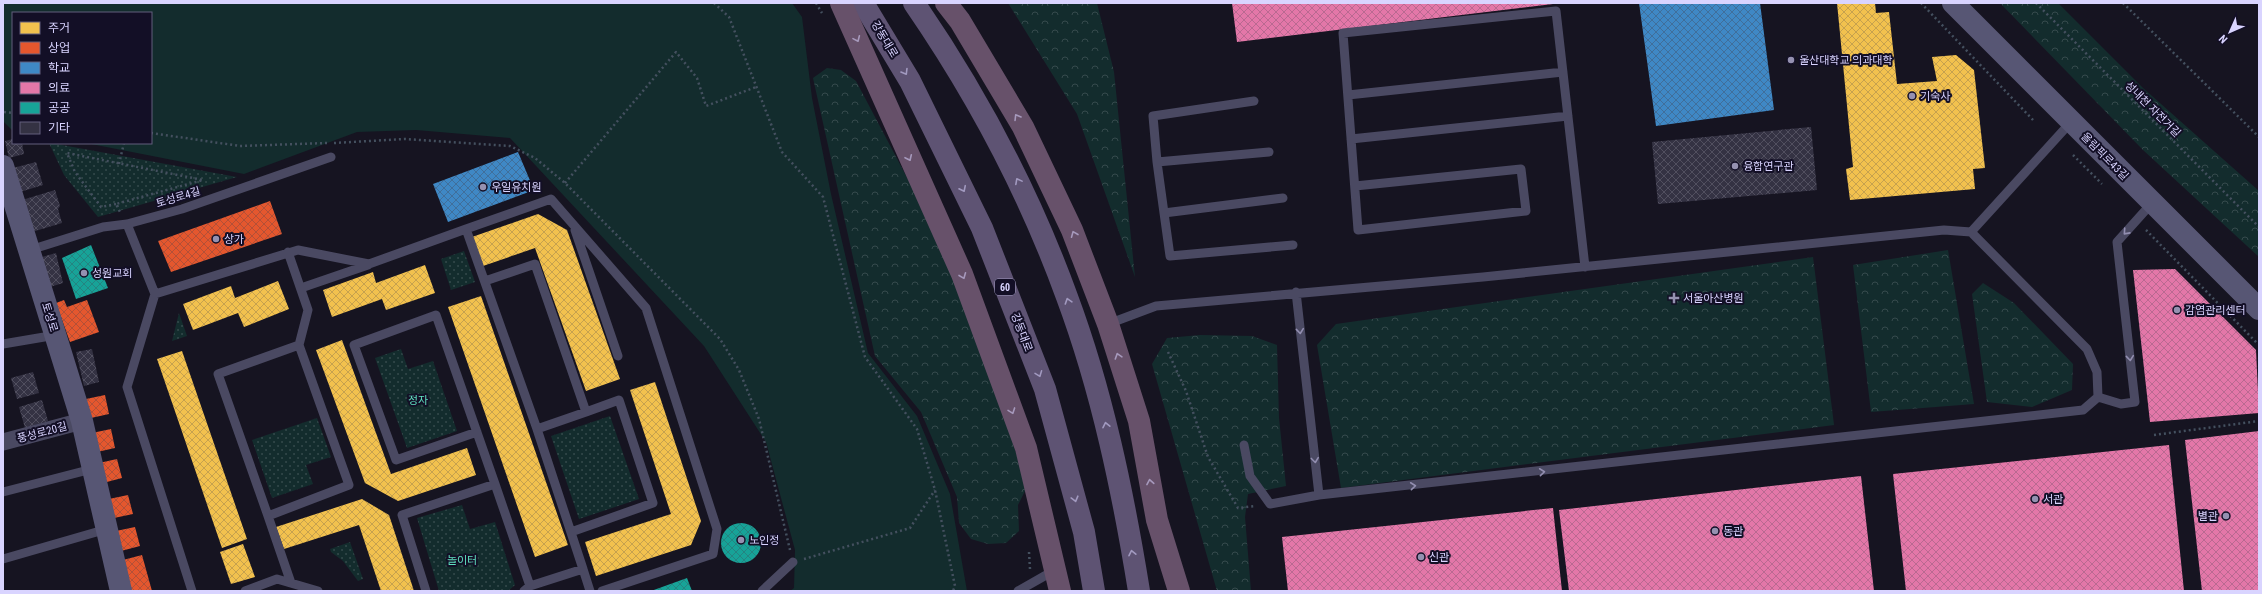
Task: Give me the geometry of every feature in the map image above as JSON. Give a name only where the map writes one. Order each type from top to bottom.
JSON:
[{"type":"highway","points":[[841,3],[962,274],[1026,448],[1060,591]]},
{"type":"highway","points":[[946,3],[960,21],[1023,127],[1072,230],[1108,324],[1139,421],[1157,520],[1179,591]]},
{"type":"main road","name":"강동대로","points":[[863,3],[910,81],[982,228],[1045,389],[1084,532],[1094,591]]},
{"type":"main road","points":[[914,3],[946,50],[1024,193],[1067,297],[1103,412],[1139,591]]},
{"type":"street","name":"올림픽로43길","points":[[1953,3],[2152,204],[2259,308]]},
{"type":"street","name":"토성로","points":[[3,166],[82,421],[121,591]]},
{"type":"street","name":"풍성로20길","points":[[3,442],[82,421]]},
{"type":"street","points":[[1157,520],[1171,591]]},
{"type":"lane","points":[[1355,186],[1521,170],[1526,211],[1358,230],[1343,33],[1556,11],[1585,267]]},
{"type":"lane","points":[[1348,95],[1563,72]]},
{"type":"lane","points":[[1254,101],[1153,116],[1157,162],[1170,256],[1293,245]]},
{"type":"lane","points":[[1351,139],[1568,116]]},
{"type":"lane","points":[[1971,232],[2071,122]]},
{"type":"lane","points":[[1157,162],[1270,152]]},
{"type":"lane","name":"토성로4길","points":[[30,250],[103,227],[128,224],[182,209],[331,157]]},
{"type":"lane","points":[[1164,213],[1283,198]]},
{"type":"lane","points":[[301,288],[551,199],[646,308],[717,530],[713,554],[602,591]]},
{"type":"lane","points":[[2098,397],[2121,404],[2135,402],[2117,242],[2152,204]]},
{"type":"lane","points":[[128,224],[155,294],[128,387],[192,591]]},
{"type":"lane","points":[[573,225],[618,356]]},
{"type":"lane","points":[[466,229],[537,429],[590,591]]},
{"type":"lane","points":[[1108,324],[1156,306],[1296,292],[1585,267],[1944,230],[1971,232],[2087,348],[2097,372],[2098,397]]},
{"type":"lane","points":[[155,294],[298,250],[369,264]]},
{"type":"lane","points":[[268,516],[349,485],[299,345],[308,310],[288,252]]},
{"type":"lane","points":[[485,281],[535,264],[586,412]]},
{"type":"lane","points":[[1296,292],[1319,495]]},
{"type":"lane","points":[[477,432],[396,460],[354,345],[436,315],[477,432],[495,484],[527,589],[583,569]]},
{"type":"lane","points":[[3,344],[56,335]]},
{"type":"lane","points":[[291,583],[218,374],[299,345]]},
{"type":"lane","points":[[1244,446],[1250,476],[1270,504],[1319,495],[2083,410],[2098,397]]},
{"type":"lane","points":[[537,429],[619,400],[653,503],[571,532]]},
{"type":"lane","points":[[3,492],[92,469]]},
{"type":"lane","points":[[426,591],[402,515],[495,484]]},
{"type":"lane","points":[[3,559],[107,529]]},
{"type":"lane","points":[[762,591],[793,562]]},
{"type":"lane","points":[[1018,591],[1055,570]]},
{"type":"lane","points":[[245,591],[277,580],[318,591]]},
{"type":"path","points":[[714,3],[729,17],[782,152],[823,197],[865,357],[917,429],[935,490],[955,586],[953,591]]},
{"type":"path","points":[[1921,3],[2034,121]]},
{"type":"path","name":"성내천 자전거길","points":[[2036,3],[2259,227]]},
{"type":"path","points":[[2123,3],[2259,137]]},
{"type":"path","points":[[566,182],[676,52],[697,78],[706,106],[756,87]]},
{"type":"path","points":[[4,112],[12,113]]},
{"type":"path","points":[[119,164],[124,144]]},
{"type":"path","points":[[66,153],[203,180],[116,204],[101,207],[75,172],[66,153]]},
{"type":"path","points":[[2073,154],[2102,184]]},
{"type":"path","points":[[116,204],[128,224]]},
{"type":"path","points":[[2142,227],[2257,343]]},
{"type":"path","points":[[1168,352],[1186,391],[1208,457],[1238,508],[1270,504]]},
{"type":"path","points":[[2154,435],[2259,421]]},
{"type":"path","points":[[793,562],[910,528],[935,490]]},
{"type":"green space","points":[[3,3],[792,3],[802,17],[812,98],[831,194],[868,353],[917,416],[950,494],[967,591],[790,591],[794,588],[795,550],[766,442],[704,346],[510,138],[416,130],[357,132],[244,174],[91,144],[152,144],[152,12],[12,12],[12,130],[3,121]]},
{"type":"green space","points":[[1008,3],[1097,3],[1114,72],[1135,277],[1077,114]]},
{"type":"green space","points":[[2000,3],[2058,3],[2143,88],[2259,191],[2259,257],[2143,150]]},
{"type":"green space","points":[[827,68],[841,70],[856,81],[960,278],[1027,487],[1018,505],[1019,531],[1006,543],[988,544],[971,539],[959,523],[957,497],[921,412],[875,356],[813,78]]},
{"type":"green space","points":[[49,144],[56,144],[237,177],[98,217],[64,175]]},
{"type":"green space","points":[[1948,250],[1974,404],[1871,412],[1853,265]]},
{"type":"green space","points":[[464,251],[475,282],[451,290],[441,259]]},
{"type":"green space","points":[[1813,257],[1834,425],[1341,488],[1317,345],[1336,324]]},
{"type":"green space","points":[[1983,283],[2014,303],[2073,364],[2072,390],[2032,407],[1987,402],[1972,294]]},
{"type":"green space","points":[[179,313],[187,336],[172,341]]},
{"type":"green space","points":[[1200,335],[1252,336],[1277,345],[1279,418],[1286,486],[1248,494],[1245,517],[1251,591],[1217,591],[1152,364],[1167,338]]},
{"type":"green space","name":"정자","points":[[401,349],[408,369],[433,361],[457,431],[407,448],[375,358]]},
{"type":"green space","points":[[610,416],[639,499],[579,519],[551,436]]},
{"type":"green space","points":[[317,418],[331,457],[306,465],[313,484],[272,498],[252,440]]},
{"type":"green space","name":"놀이터","points":[[462,505],[470,529],[495,522],[515,585],[508,591],[439,591],[417,518]]},
{"type":"green space","points":[[350,542],[363,579],[358,581],[343,561],[331,552],[330,549]]},
{"type":"building: 주거","name":"기숙사","points":[[1837,3],[1875,3],[1876,13],[1889,12],[1897,84],[1937,81],[1932,57],[1956,55],[1974,70],[1985,168],[1973,169],[1975,189],[1850,200],[1846,169],[1853,167]]},
{"type":"building: 주거","points":[[538,214],[567,230],[620,379],[586,391],[535,248],[483,266],[472,237]]},
{"type":"building: 주거","points":[[425,265],[435,293],[386,310],[382,299],[332,317],[323,290],[373,272],[376,283]]},
{"type":"building: 주거","points":[[278,281],[289,309],[244,327],[238,313],[193,330],[183,304],[231,286],[235,298]]},
{"type":"building: 주거","points":[[481,296],[568,545],[535,557],[448,307]]},
{"type":"building: 주거","points":[[342,340],[391,474],[467,448],[476,475],[398,501],[365,483],[316,350]]},
{"type":"building: 주거","points":[[182,351],[247,539],[222,548],[157,359]]},
{"type":"building: 주거","points":[[655,382],[701,521],[691,545],[596,576],[585,542],[671,514],[630,390]]},
{"type":"building: 주거","points":[[362,499],[389,515],[414,591],[381,591],[359,525],[284,549],[276,527]]},
{"type":"building: 주거","points":[[243,544],[255,577],[231,584],[220,552]]},
{"type":"building: 상업","name":"상가","points":[[270,201],[282,234],[171,272],[158,241]]},
{"type":"building: 상업","points":[[64,300],[67,307],[87,300],[99,332],[70,342],[56,303]]},
{"type":"building: 상업","points":[[105,395],[109,414],[91,418],[86,399]]},
{"type":"building: 상업","points":[[111,429],[115,448],[97,452],[92,433]]},
{"type":"building: 상업","points":[[117,459],[122,478],[103,483],[99,463]]},
{"type":"building: 상업","points":[[128,495],[133,514],[114,518],[109,499]]},
{"type":"building: 상업","points":[[135,527],[140,546],[121,551],[116,531]]},
{"type":"building: 상업","points":[[142,555],[152,591],[131,591],[123,560]]},
{"type":"building: 학교","points":[[1639,3],[1760,3],[1774,110],[1656,126]]},
{"type":"building: 학교","name":"우일유치원","points":[[518,152],[534,190],[448,222],[433,184]]},
{"type":"building: 의료","points":[[1232,3],[1553,3],[1553,4],[1237,42]]},
{"type":"building: 의료","name":"감염관리센터","points":[[2175,269],[2256,350],[2259,413],[2150,422],[2133,270]]},
{"type":"building: 의료","name":"별관","points":[[2259,431],[2259,591],[2202,591],[2185,440]]},
{"type":"building: 의료","name":"서관","points":[[2169,445],[2184,591],[1906,591],[1893,474]]},
{"type":"building: 의료","name":"동관","points":[[1861,476],[1874,591],[1569,591],[1559,510]]},
{"type":"building: 의료","name":"신관","points":[[1553,508],[1562,591],[1288,591],[1282,537]]},
{"type":"building: 공공","name":"성원교회","points":[[91,245],[108,288],[76,299],[62,258]]},
{"type":"building: 공공","name":"노인정","points":[[737,523],[745,523],[752,526],[758,532],[761,543],[758,554],[752,560],[745,563],[737,563],[730,560],[724,554],[721,547],[721,539],[724,532],[730,526]]},
{"type":"building: 공공","points":[[687,578],[692,591],[651,591]]},
{"type":"building: 기타","name":"융합연구관","points":[[1811,127],[1817,190],[1658,204],[1652,142]]},
{"type":"building: 기타","points":[[12,139],[12,144],[22,144],[24,154],[9,158],[5,141]]},
{"type":"building: 기타","points":[[36,162],[43,185],[20,192],[13,168]]},
{"type":"building: 기타","points":[[55,190],[60,206],[58,209],[62,223],[32,232],[22,200]]},
{"type":"building: 기타","points":[[56,253],[63,283],[50,287],[42,257]]},
{"type":"building: 기타","points":[[92,349],[99,382],[84,386],[76,352]]},
{"type":"building: 기타","points":[[33,372],[39,393],[17,399],[11,378]]},
{"type":"building: 기타","points":[[42,400],[48,421],[25,428],[19,407]]},
{"type":"place","name":"울산대학교 의과대학","points":[[1791,60]]},
{"type":"place","name":"기숙사","points":[[1912,96]]},
{"type":"place","name":"융합연구관","points":[[1735,166]]},
{"type":"place","name":"우일유치원","points":[[483,187]]},
{"type":"place","name":"상가","points":[[216,239]]},
{"type":"place","name":"성원교회","points":[[84,273]]},
{"type":"place","name":"서울아산병원","points":[[1674,298]]},
{"type":"place","name":"감염관리센터","points":[[2177,310]]},
{"type":"place","name":"서관","points":[[2035,499]]},
{"type":"place","name":"별관","points":[[2226,516]]},
{"type":"place","name":"동관","points":[[1715,531]]},
{"type":"place","name":"노인정","points":[[741,540]]},
{"type":"place","name":"신관","points":[[1421,557]]}]
